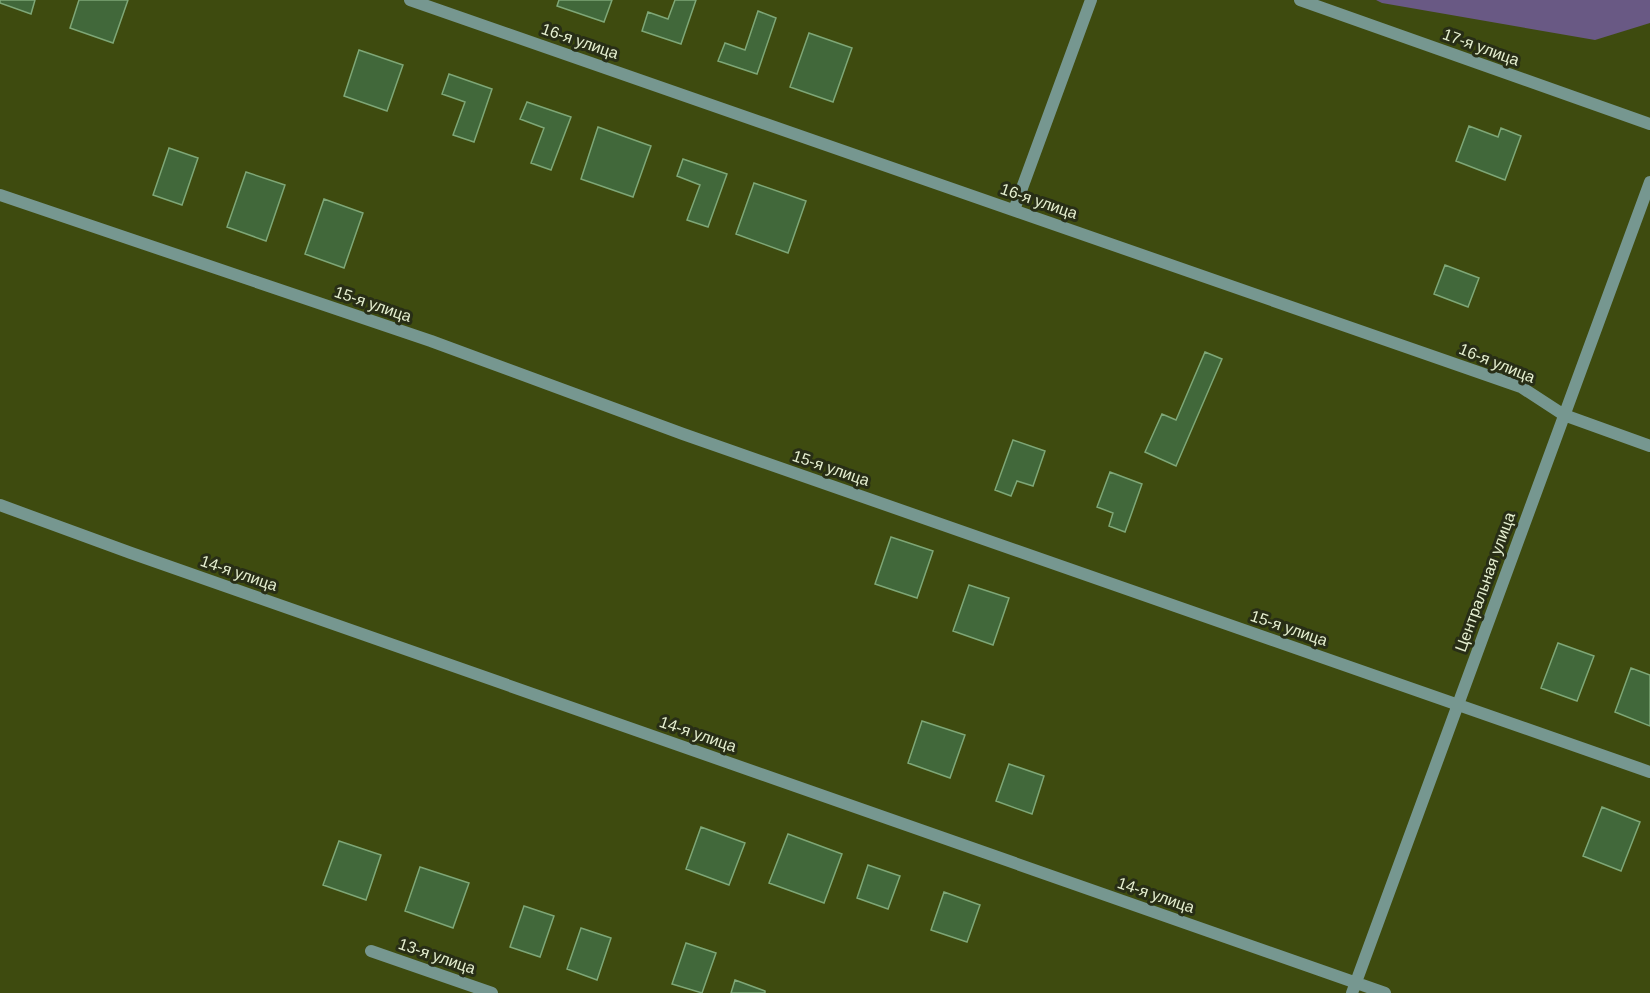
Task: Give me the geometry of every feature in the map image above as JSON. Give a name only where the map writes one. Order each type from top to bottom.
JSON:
[{"type":"street","name":"16-я улица","points":[[410,0],[1521,387],[1564,415],[1650,446]]},
{"type":"street","points":[[1014,210],[1091,0]]},
{"type":"street","name":"17-я улица","points":[[1300,0],[1650,124]]},
{"type":"street","name":"Центральная улица","points":[[1354,988],[1650,183]]},
{"type":"street","name":"15-я улица","points":[[0,195],[430,341],[683,434],[1650,772]]},
{"type":"street","name":"14-я улица","points":[[0,505],[1354,988],[1385,993]]},
{"type":"street","name":"13-я улица","points":[[371,951],[492,993]]},
{"type":"shaded area","points":[[1376,0],[1650,0],[1650,23],[1595,40],[1382,3]]},
{"type":"building","points":[[0,0],[35,0],[31,14],[0,3]]},
{"type":"building","points":[[79,0],[128,0],[113,43],[70,28]]},
{"type":"building","points":[[559,0],[612,0],[604,22],[557,6]]},
{"type":"building","points":[[675,0],[696,0],[681,44],[642,31],[648,12],[668,19]]},
{"type":"building","points":[[758,11],[776,18],[757,74],[718,61],[725,43],[745,50]]},
{"type":"building","points":[[809,33],[852,48],[833,102],[790,87]]},
{"type":"building","points":[[359,50],[403,65],[387,111],[344,96]]},
{"type":"building","points":[[449,74],[492,89],[474,142],[453,135],[465,102],[442,94]]},
{"type":"building","points":[[527,102],[571,117],[551,170],[531,163],[544,128],[520,119]]},
{"type":"building","points":[[1469,126],[1498,137],[1501,128],[1521,136],[1505,180],[1456,161]]},
{"type":"building","points":[[598,127],[651,146],[633,197],[581,179]]},
{"type":"building","points":[[169,148],[198,158],[182,205],[153,195]]},
{"type":"building","points":[[683,159],[727,174],[708,227],[687,220],[700,185],[677,176]]},
{"type":"building","points":[[246,172],[285,185],[266,241],[227,227]]},
{"type":"building","points":[[754,183],[806,201],[788,253],[736,234]]},
{"type":"building","points":[[324,199],[363,213],[344,268],[305,254]]},
{"type":"building","points":[[1445,265],[1479,278],[1468,307],[1434,294]]},
{"type":"building","points":[[1205,352],[1222,359],[1176,466],[1145,452],[1162,414],[1176,420]]},
{"type":"building","points":[[1013,440],[1045,451],[1033,486],[1017,481],[1011,496],[995,490]]},
{"type":"building","points":[[1110,472],[1142,484],[1125,532],[1109,526],[1113,513],[1097,507]]},
{"type":"building","points":[[891,537],[933,551],[917,598],[875,584]]},
{"type":"building","points":[[969,585],[1009,598],[993,645],[953,631]]},
{"type":"building","points":[[1558,643],[1594,656],[1577,701],[1541,688]]},
{"type":"building","points":[[1631,668],[1650,675],[1650,726],[1615,712]]},
{"type":"building","points":[[922,721],[965,735],[950,778],[908,763]]},
{"type":"building","points":[[1009,764],[1044,776],[1032,814],[996,801]]},
{"type":"building","points":[[1602,807],[1640,822],[1621,871],[1583,856]]},
{"type":"building","points":[[701,827],[745,843],[729,885],[686,869]]},
{"type":"building","points":[[788,834],[842,854],[824,903],[769,883]]},
{"type":"building","points":[[339,841],[381,855],[366,900],[323,885]]},
{"type":"building","points":[[868,865],[900,876],[888,909],[857,898]]},
{"type":"building","points":[[420,867],[469,883],[453,928],[405,911]]},
{"type":"building","points":[[944,892],[980,905],[967,942],[931,930]]},
{"type":"building","points":[[524,906],[554,916],[540,957],[510,947]]},
{"type":"building","points":[[581,928],[611,938],[597,980],[567,969]]},
{"type":"building","points":[[686,943],[716,953],[702,993],[672,984]]},
{"type":"building","points":[[735,980],[765,991],[765,993],[731,993]]}]
